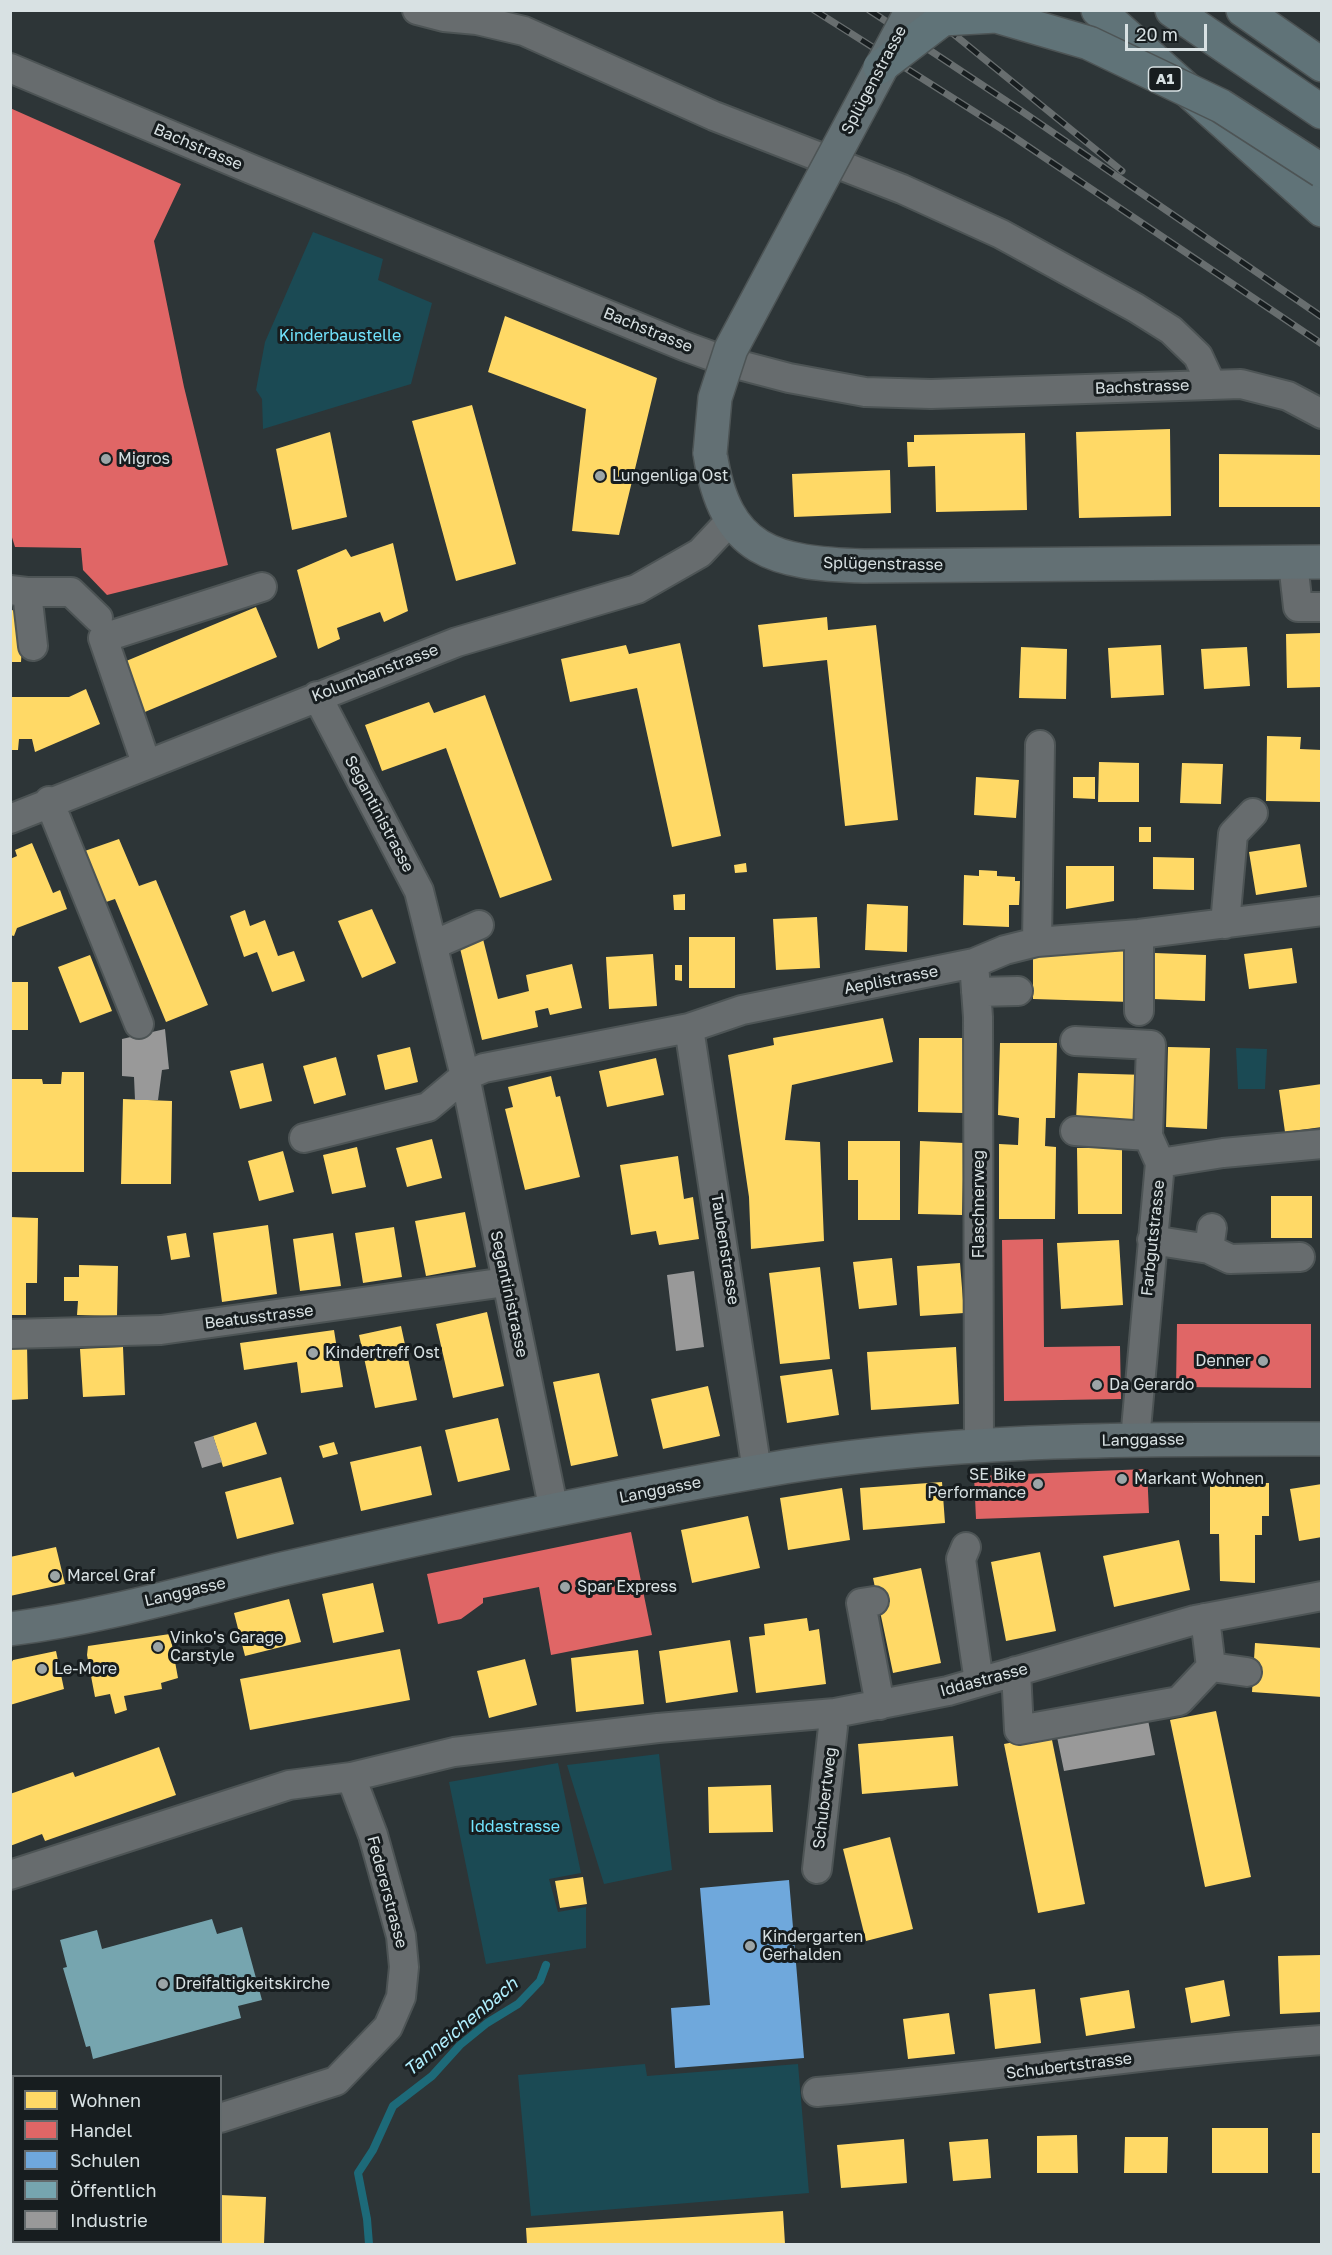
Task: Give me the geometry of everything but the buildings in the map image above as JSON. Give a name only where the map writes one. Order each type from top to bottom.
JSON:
[{"type":"highway","name":"A1","points":[[1098,10],[1322,210]]},
{"type":"highway","points":[[1172,10],[1322,112]]},
{"type":"highway","points":[[1243,10],[1322,63]]},
{"type":"highway","name":"A1","points":[[880,67],[943,19],[993,13],[1044,28],[1110,52],[1221,106],[1322,171]]},
{"type":"main road","name":"Splügenstrasse","points":[[912,10],[731,349],[714,406],[710,453],[720,501],[731,520],[742,534],[774,554],[822,564],[864,566],[1307,563]]},
{"type":"main road","name":"Langgasse","points":[[10,1629],[64,1622],[306,1564],[554,1511],[757,1471],[879,1454],[979,1446],[1135,1440],[1322,1439]]},
{"type":"street","points":[[417,10],[525,31],[714,116],[902,189],[991,229],[1136,308],[1171,330],[1198,356],[1212,384]]},
{"type":"street","name":"Bachstrasse","points":[[10,68],[251,169],[728,362],[789,378],[865,392],[931,394],[1241,384],[1266,388],[1322,414]]},
{"type":"street","name":"Kolumbanstrasse","points":[[10,819],[49,801],[457,642],[580,608],[637,589],[700,553],[731,520]]},
{"type":"street","points":[[1307,563],[1298,607],[1322,607]]},
{"type":"street","points":[[146,763],[103,638],[262,587]]},
{"type":"street","points":[[33,646],[19,591],[71,592],[98,618]]},
{"type":"street","name":"Segantinistrasse","points":[[317,696],[419,891],[465,1076],[554,1511]]},
{"type":"street","points":[[1037,942],[1040,745]]},
{"type":"street","points":[[49,801],[139,1024]]},
{"type":"street","points":[[1225,924],[1233,834],[1253,813]]},
{"type":"street","name":"Aeplistrasse","points":[[465,1076],[484,1068],[689,1028],[742,1010],[974,963],[1005,950],[1037,942],[1139,934],[1322,911]]},
{"type":"street","points":[[433,945],[479,925]]},
{"type":"street","points":[[1139,934],[1139,1011]]},
{"type":"street","name":"Flaschnerweg","points":[[974,963],[979,1446]]},
{"type":"street","points":[[976,992],[1018,992]]},
{"type":"street","name":"Taubenstrasse","points":[[689,1028],[757,1471]]},
{"type":"street","points":[[1075,1041],[1151,1045],[1148,1137],[1160,1163]]},
{"type":"street","points":[[304,1137],[428,1107],[465,1076]]},
{"type":"street","points":[[1076,1131],[1148,1137]]},
{"type":"street","name":"Farbgutstrasse","points":[[1135,1440],[1160,1163],[1222,1163],[1322,1144]]},
{"type":"street","points":[[1152,1240],[1210,1238],[1230,1259],[1300,1257]]},
{"type":"street","name":"Beatusstrasse","points":[[10,1334],[161,1330],[506,1282]]},
{"type":"street","points":[[966,1547],[961,1558],[979,1682]]},
{"type":"street","name":"Iddastrasse","points":[[10,1875],[290,1785],[351,1777],[454,1752],[658,1728],[835,1713],[880,1705],[979,1682],[1205,1618],[1322,1596]]},
{"type":"street","points":[[874,1601],[861,1603],[880,1705]]},
{"type":"street","points":[[1016,1671],[1019,1730],[1179,1701],[1210,1666],[1205,1618]]},
{"type":"street","points":[[1210,1666],[1247,1672]]},
{"type":"street","name":"Schubertweg","points":[[817,1869],[840,1768],[834,1727]]},
{"type":"street","name":"Federerstrasse","points":[[222,2117],[336,2081],[358,2061],[388,2027],[401,1997],[404,1967],[401,1936],[373,1835],[351,1777]]},
{"type":"street","name":"Schubertstrasse","points":[[817,2092],[1248,2045],[1322,2040]]},
{"type":"green space","name":"Kinderbaustelle","points":[[313,232],[383,259],[378,280],[432,303],[411,384],[263,429],[262,399],[256,390],[265,342]]},
{"type":"green space","points":[[1236,1048],[1267,1049],[1265,1089],[1238,1089]]},
{"type":"green space","points":[[659,1754],[672,1870],[604,1884],[567,1765]]},
{"type":"green space","name":"Iddastrasse","points":[[558,1763],[581,1873],[549,1879],[558,1912],[586,1907],[586,1948],[486,1964],[449,1782]]},
{"type":"green space","points":[[645,2064],[647,2076],[798,2064],[809,2193],[531,2216],[518,2075]]},
{"type":"waterway","name":"Tanneichenbach","points":[[369,2244],[367,2219],[358,2173],[373,2150],[393,2106],[432,2076],[460,2045],[487,2023],[518,2004],[540,1981],[546,1965]]},
{"type":"railway","points":[[814,10],[1005,131],[1322,344]]},
{"type":"railway","points":[[869,10],[1020,110],[1322,317]]},
{"type":"railway","points":[[924,10],[1122,171]]},
{"type":"place","name":"Migros","points":[[106,459]]},
{"type":"place","name":"Lungenliga Ost","points":[[600,476]]},
{"type":"place","name":"Kindertreff Ost","points":[[313,1353]]},
{"type":"place","name":"Denner","points":[[1263,1361]]},
{"type":"place","name":"Da Gerardo","points":[[1097,1385]]},
{"type":"place","name":"Markant Wohnen","points":[[1122,1479]]},
{"type":"place","name":"SE Bike Performance","points":[[1038,1484]]},
{"type":"place","name":"Marcel Graf","points":[[55,1576]]},
{"type":"place","name":"Spar Express","points":[[565,1587]]},
{"type":"place","name":"Vinko's Garage Carstyle","points":[[158,1647]]},
{"type":"place","name":"Le-More","points":[[42,1669]]},
{"type":"place","name":"Kindergarten Gerhalden","points":[[750,1946]]},
{"type":"place","name":"Dreifaltigkeitskirche","points":[[163,1984]]}]
